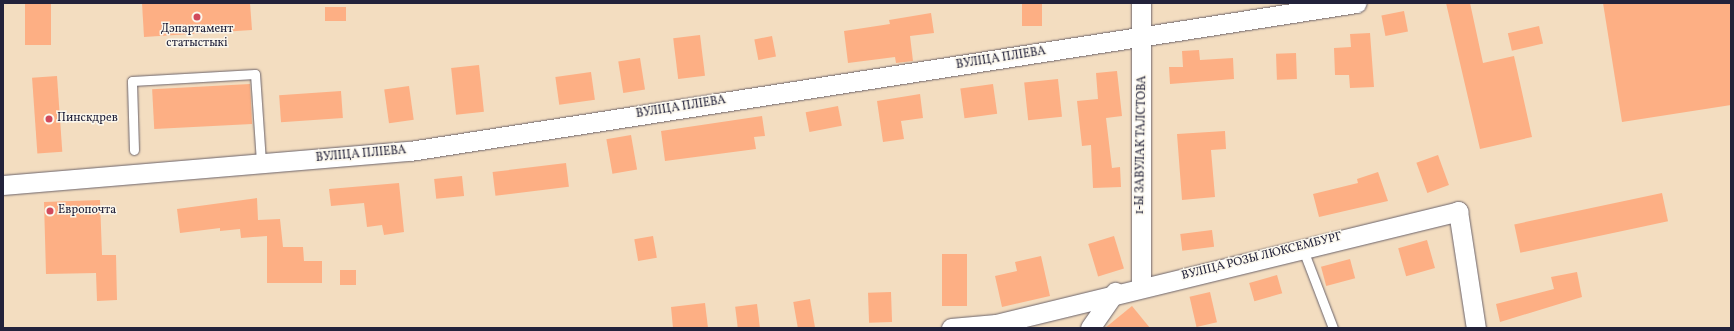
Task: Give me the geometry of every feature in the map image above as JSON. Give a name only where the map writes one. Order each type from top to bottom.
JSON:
[{"type":"street","name":"1-Ы ЗАВУЛАК ТАЛСТОВА","points":[[1141,3],[1143,37],[1141,286]]},
{"type":"street","name":"ВУЛІЦА ПЛІЕВА","points":[[3,185],[410,151],[1356,3]]},
{"type":"street","name":"ВУЛІЦА РОЗЫ ЛЮКСЕМБУРГ","points":[[951,328],[996,324],[1115,292],[1458,211],[1476,328]]},
{"type":"street","points":[[1090,328],[1115,292]]},
{"type":"lane","points":[[134,150],[132,81],[255,74],[261,163]]},
{"type":"lane","points":[[1302,247],[1333,328]]},
{"type":"building","points":[[25,3],[51,3],[51,45],[25,45]]},
{"type":"building","name":"Дэпартамент статыстыкі","points":[[142,3],[250,3],[252,30],[144,37]]},
{"type":"building","points":[[1022,3],[1042,3],[1042,26],[1022,26]]},
{"type":"building","points":[[1446,3],[1470,3],[1483,63],[1514,56],[1532,137],[1480,149]]},
{"type":"building","points":[[1603,3],[1731,3],[1731,105],[1622,122]]},
{"type":"building","points":[[325,7],[346,7],[346,21],[325,21]]},
{"type":"building","points":[[1404,11],[1408,32],[1385,36],[1381,15]]},
{"type":"building","points":[[931,13],[934,33],[910,36],[913,61],[896,63],[895,57],[848,63],[844,31],[890,24],[889,20]]},
{"type":"building","points":[[1539,26],[1543,44],[1512,51],[1508,33]]},
{"type":"building","points":[[1370,33],[1374,87],[1350,88],[1349,75],[1335,75],[1334,48],[1351,47],[1350,34]]},
{"type":"building","points":[[700,35],[705,76],[678,79],[673,38]]},
{"type":"building","points":[[772,36],[776,57],[758,60],[754,39]]},
{"type":"building","points":[[1199,50],[1200,60],[1233,58],[1234,79],[1170,84],[1169,67],[1183,67],[1182,51]]},
{"type":"building","points":[[1296,53],[1297,79],[1277,80],[1276,54]]},
{"type":"building","points":[[640,58],[645,90],[623,93],[618,61]]},
{"type":"building","points":[[479,65],[484,112],[456,115],[451,68]]},
{"type":"building","points":[[1117,71],[1122,116],[1106,118],[1112,168],[1120,167],[1121,187],[1093,188],[1091,145],[1082,146],[1077,101],[1098,99],[1096,73]]},
{"type":"building","points":[[591,72],[595,100],[559,105],[555,77]]},
{"type":"building","points":[[57,76],[62,152],[37,154],[32,78]]},
{"type":"building","points":[[1058,79],[1062,117],[1028,120],[1024,83]]},
{"type":"building","points":[[250,84],[252,124],[154,129],[152,89]]},
{"type":"building","points":[[993,84],[997,114],[964,118],[960,89]]},
{"type":"building","points":[[409,86],[414,120],[389,123],[384,89]]},
{"type":"building","points":[[341,91],[343,118],[281,122],[279,95]]},
{"type":"building","points":[[920,94],[923,118],[901,121],[904,139],[883,142],[877,101]]},
{"type":"building","points":[[838,106],[842,126],[809,132],[806,112]]},
{"type":"building","points":[[762,116],[765,136],[754,137],[756,149],[665,161],[661,131]]},
{"type":"building","points":[[1225,131],[1226,149],[1211,150],[1215,197],[1182,200],[1177,134]]},
{"type":"building","points":[[631,135],[637,169],[612,174],[606,139]]},
{"type":"building","points":[[1438,155],[1449,185],[1427,193],[1416,163]]},
{"type":"building","points":[[566,163],[569,187],[495,196],[493,172]]},
{"type":"building","points":[[1378,172],[1388,201],[1319,217],[1313,194],[1358,183],[1357,179]]},
{"type":"building","points":[[462,176],[464,196],[436,199],[434,179]]},
{"type":"building","points":[[399,183],[404,232],[384,235],[382,225],[367,227],[364,203],[331,206],[329,189]]},
{"type":"building","points":[[1662,193],[1668,221],[1520,253],[1514,224]]},
{"type":"building","points":[[257,198],[258,220],[280,219],[283,247],[303,247],[304,261],[322,261],[322,283],[267,283],[267,236],[241,238],[240,229],[220,231],[220,228],[180,233],[177,209]]},
{"type":"building","points":[[100,200],[102,255],[116,255],[117,300],[97,301],[96,273],[46,274],[44,202]]},
{"type":"building","points":[[1212,230],[1214,247],[1182,251],[1180,234]]},
{"type":"building","points":[[653,236],[657,258],[638,261],[634,239]]},
{"type":"building","points":[[1114,236],[1124,269],[1098,276],[1088,244]]},
{"type":"building","points":[[1427,240],[1435,268],[1406,276],[1398,248]]},
{"type":"building","points":[[942,254],[967,254],[967,306],[942,306]]},
{"type":"building","points":[[1041,256],[1050,296],[1002,307],[995,276],[1017,271],[1015,262]]},
{"type":"building","points":[[1350,259],[1355,278],[1326,286],[1321,267]]},
{"type":"building","points":[[340,270],[356,270],[356,285],[340,285]]},
{"type":"building","points":[[1577,272],[1582,297],[1500,322],[1496,304],[1554,289],[1551,277]]},
{"type":"building","points":[[1277,275],[1282,293],[1254,301],[1249,283]]},
{"type":"building","points":[[891,292],[892,322],[869,323],[868,293]]},
{"type":"building","points":[[1210,292],[1217,322],[1197,327],[1190,297]]},
{"type":"building","points":[[810,299],[815,328],[798,328],[793,302]]},
{"type":"building","points":[[705,303],[708,328],[673,328],[671,307]]},
{"type":"building","points":[[757,304],[760,328],[738,328],[735,307]]},
{"type":"building","points":[[1132,306],[1150,328],[1105,328]]},
{"type":"place","name":"Дэпартамент статыстыкі","points":[[197,17]]},
{"type":"place","name":"Пинскдрев","points":[[49,119]]},
{"type":"place","name":"Европочта","points":[[50,211]]}]
